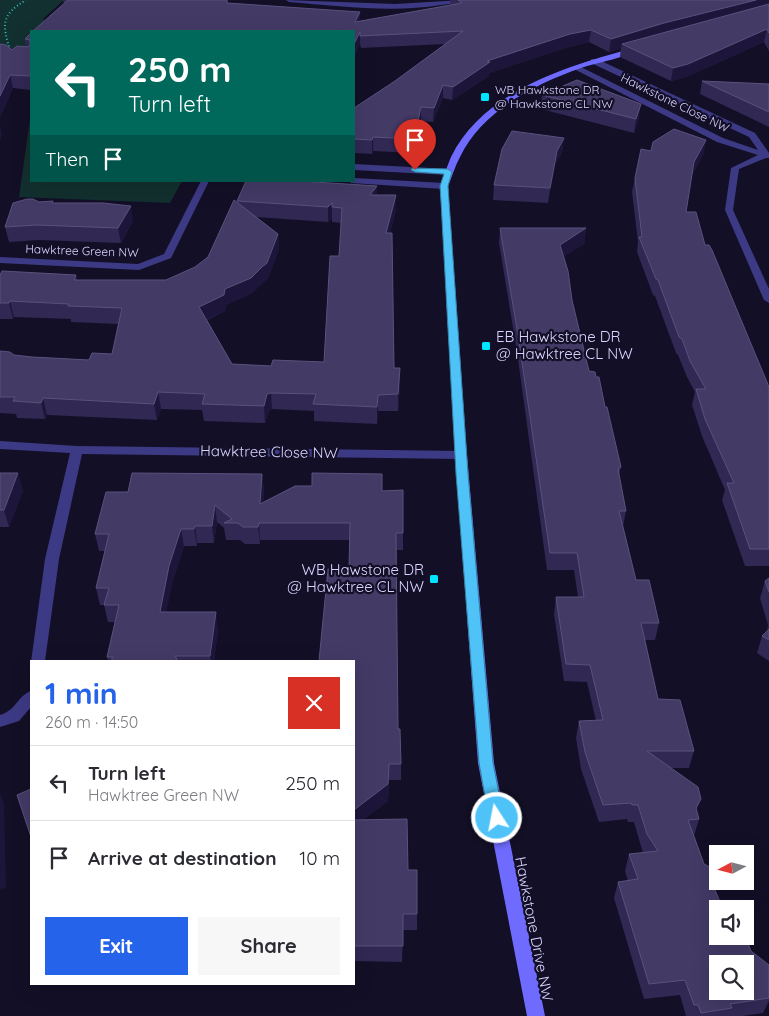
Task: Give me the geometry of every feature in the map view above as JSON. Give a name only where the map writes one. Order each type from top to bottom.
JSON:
[{"type":"street","points":[[289,0],[391,8],[431,6],[460,0]]},
{"type":"street","name":"Hawkstone Drive NW","points":[[536,1016],[486,763],[461,455],[444,186],[448,172],[468,137],[499,106],[517,94],[576,68],[651,45]]},
{"type":"street","name":"Hawkstone Close NW","points":[[594,61],[752,135],[768,155]]},
{"type":"street","name":"Hawkstone Close NW","points":[[576,68],[720,140],[768,155]]},
{"type":"street","points":[[768,155],[735,168],[729,210],[769,300]]},
{"type":"street","points":[[355,167],[448,172]]},
{"type":"street","points":[[355,180],[444,186]]},
{"type":"street","name":"Hawktree Green NW","points":[[0,260],[139,267],[168,256],[205,182]]},
{"type":"street","name":"Hawktree Close NW","points":[[0,446],[77,450],[461,455]]},
{"type":"street","points":[[38,660],[52,559],[77,450]]},
{"type":"street","points":[[0,721],[14,717],[30,698]]},
{"type":"path","points":[[10,50],[1,22],[7,11],[26,0]]},
{"type":"green space","points":[[0,0],[64,0],[44,18],[42,30],[30,30],[30,50],[0,48]]},
{"type":"green space","points":[[30,119],[30,182],[181,182],[170,203],[19,197]]},
{"type":"building","points":[[68,0],[227,0],[227,3],[360,12],[355,22],[462,3],[458,0],[756,0],[664,23],[611,39],[591,30],[570,34],[487,61],[490,62],[453,87],[443,85],[434,108],[421,107],[414,139],[373,137],[372,140],[355,139],[355,107],[395,81],[463,31],[360,36],[360,32],[355,42],[355,30],[34,30]]},
{"type":"building","points":[[769,4],[769,33],[767,29],[688,64],[673,68],[622,44]]},
{"type":"building","points":[[0,44],[6,45],[12,50],[17,46],[28,47],[30,45],[30,76],[10,75],[0,96]]},
{"type":"building","points":[[577,80],[641,104],[636,119],[542,95]]},
{"type":"building","points":[[702,81],[769,84],[769,112]]},
{"type":"building","points":[[674,129],[706,140],[694,162],[686,212],[696,212],[705,245],[709,245],[712,250],[769,387],[769,549],[750,549],[727,483],[734,483],[705,419],[696,389],[706,389],[690,361],[682,339],[679,337],[658,280],[639,237],[642,237],[635,178],[641,149],[651,151],[653,142]]},
{"type":"building","points":[[512,131],[564,138],[557,151],[550,188],[494,185],[502,149]]},
{"type":"building","points":[[246,182],[315,182],[377,186],[370,195],[396,195],[386,233],[392,233],[394,368],[400,368],[398,394],[378,395],[377,407],[313,404],[316,394],[271,393],[267,394],[264,406],[202,404],[205,394],[158,392],[154,404],[43,398],[41,403],[13,401],[15,397],[0,397],[0,351],[32,357],[89,360],[92,353],[112,354],[122,308],[10,301],[9,303],[0,303],[0,275],[2,271],[76,275],[74,280],[166,280],[195,267],[208,257],[234,200],[278,234],[267,263],[251,278],[225,289],[224,295],[199,307],[232,364],[271,366],[273,360],[324,362],[330,256],[339,256],[342,208],[332,207],[332,203],[328,207],[237,201]]},
{"type":"building","points":[[27,199],[39,202],[53,201],[52,203],[103,203],[131,206],[118,228],[36,225],[5,227],[13,203]]},
{"type":"building","points":[[500,228],[586,228],[560,245],[568,271],[572,300],[589,371],[595,372],[596,377],[599,377],[621,467],[618,469],[626,511],[619,511],[636,580],[649,580],[659,623],[641,623],[658,699],[680,700],[694,751],[647,751],[698,787],[701,799],[696,808],[699,819],[688,820],[704,864],[709,866],[709,890],[715,890],[719,900],[709,900],[709,945],[749,945],[751,951],[769,965],[769,998],[730,1004],[732,1008],[701,1013],[698,1005],[694,1005],[685,980],[649,984],[618,882],[638,879],[629,854],[658,851],[647,834],[638,805],[632,805],[631,803],[603,805],[585,752],[579,721],[603,720],[590,665],[566,664],[556,597],[584,597],[577,553],[550,553],[518,335]]},
{"type":"building","points":[[0,473],[18,473],[4,510],[0,510]]},
{"type":"building","points":[[132,473],[262,474],[260,504],[295,486],[312,486],[312,473],[382,474],[382,491],[403,490],[403,533],[396,533],[398,729],[400,729],[401,764],[389,764],[388,784],[355,809],[355,660],[319,660],[328,569],[349,569],[350,523],[259,523],[258,527],[243,527],[238,523],[224,523],[232,519],[215,505],[212,526],[195,526],[194,529],[181,529],[169,566],[160,612],[216,612],[210,656],[175,656],[177,660],[112,660],[113,657],[107,657],[119,605],[104,605],[109,588],[96,588],[109,534],[95,534],[106,492],[128,492]]},
{"type":"building","points":[[769,578],[769,592],[765,581]]},
{"type":"building","points":[[769,629],[769,640],[762,636]]},
{"type":"building","points":[[30,789],[30,834],[17,795]]},
{"type":"building","points":[[407,819],[408,870],[417,870],[417,914],[403,914],[403,946],[355,946],[355,820]]},
{"type":"place","name":"WB Hawkstone DR @ Hawkstone CL NW","points":[[485,97]]},
{"type":"place","name":"EB Hawkstone DR @ Hawktree CL NW","points":[[486,346]]},
{"type":"place","name":"WB Hawstone DR @ Hawktree CL NW","points":[[434,579]]},
{"type":"route","points":[[415,170],[448,172],[444,186],[462,474],[486,763],[497,818]]}]
